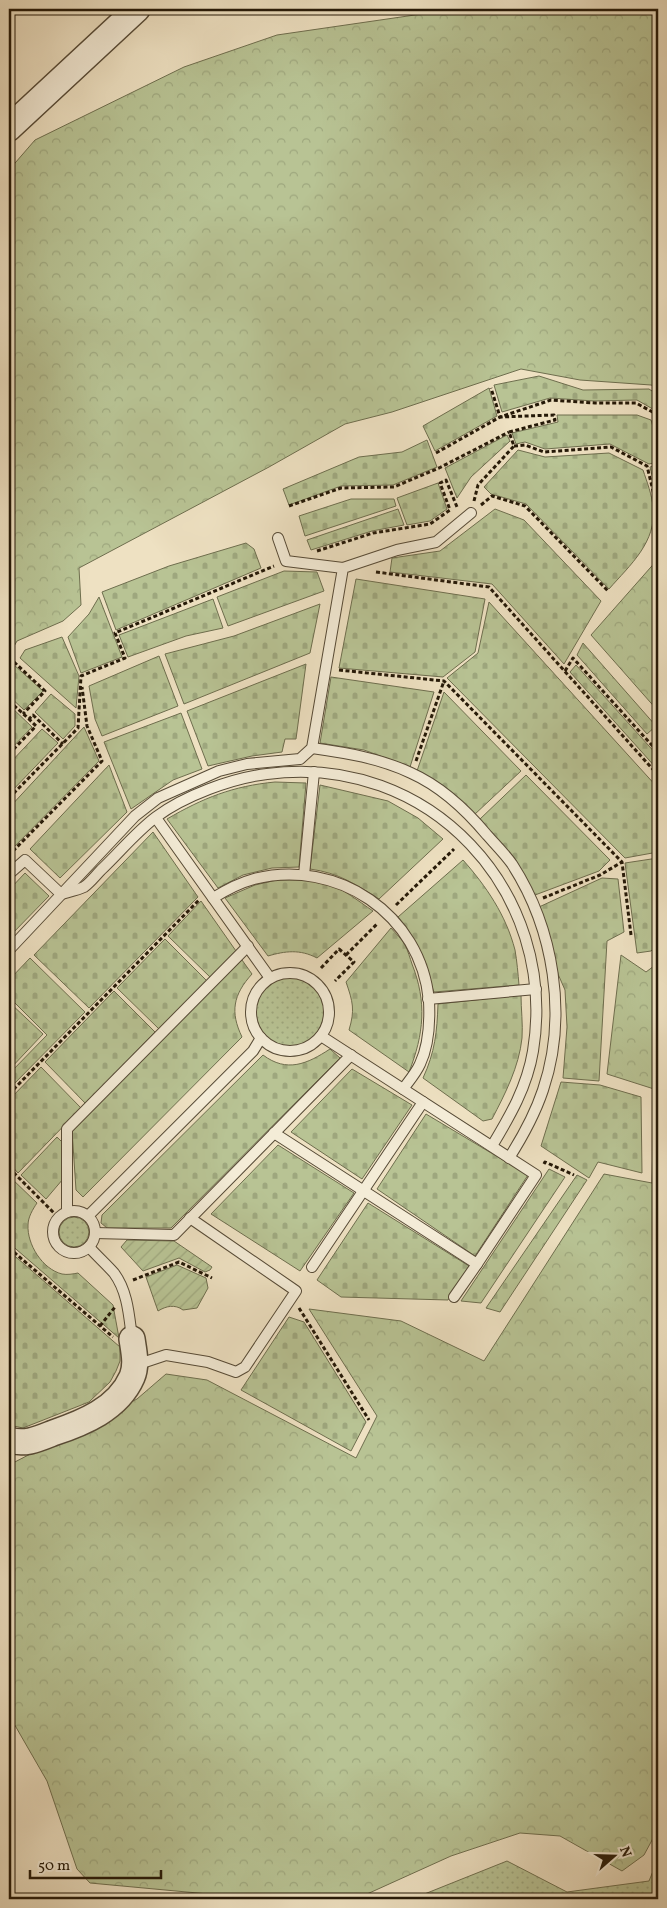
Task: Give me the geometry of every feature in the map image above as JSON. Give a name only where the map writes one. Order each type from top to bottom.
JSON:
[{"type":"street","points":[[9,128],[137,9]]},
{"type":"street","points":[[9,1440],[21,1443],[31,1441],[74,1426],[107,1407],[127,1386],[132,1375],[134,1353]]},
{"type":"lane","points":[[278,538],[286,561],[343,568],[397,550],[436,542],[471,513]]},
{"type":"lane","points":[[9,950],[135,816],[158,798],[219,771],[247,764],[300,759],[312,748],[343,568]]},
{"type":"lane","points":[[312,748],[361,755],[412,773],[446,795],[478,825],[511,863],[533,903],[549,949],[555,996],[553,1043],[543,1089],[525,1133],[509,1158]]},
{"type":"lane","points":[[61,894],[84,887],[156,818],[177,805],[235,781],[266,774],[298,771],[330,773],[362,779],[392,790],[421,804],[444,820],[492,869],[509,896],[522,926],[531,956],[536,989],[536,1021],[532,1053],[524,1084],[512,1114],[492,1146]]},
{"type":"lane","points":[[304,874],[314,772]]},
{"type":"lane","points":[[156,818],[270,978]]},
{"type":"lane","points":[[9,874],[25,860],[61,894]]},
{"type":"lane","points":[[211,895],[253,879],[278,874],[304,874],[329,879],[353,888],[388,913],[409,940],[420,963],[427,988],[430,1013],[427,1039],[420,1063],[403,1089]]},
{"type":"lane","points":[[68,1211],[67,1130],[248,946]]},
{"type":"lane","points":[[279,974],[299,974],[316,982],[327,999],[329,1008],[326,1028],[315,1043],[296,1051],[277,1049],[261,1038],[255,1028],[252,1006],[255,995],[270,978],[279,974]]},
{"type":"lane","points":[[428,1000],[536,989]]},
{"type":"lane","points":[[321,1036],[536,1175],[454,1297]]},
{"type":"lane","points":[[88,1216],[253,1051],[261,1038]]},
{"type":"lane","points":[[95,1232],[174,1235],[351,1056]]},
{"type":"lane","points":[[312,1267],[423,1102]]},
{"type":"lane","points":[[274,1133],[476,1264]]},
{"type":"lane","points":[[78,1210],[88,1216],[94,1223],[94,1240],[89,1247],[79,1253],[68,1253],[58,1247],[53,1238],[53,1226],[58,1217],[68,1211],[78,1210]]},
{"type":"lane","points":[[89,1247],[114,1274],[120,1284],[128,1307],[134,1353],[166,1355],[208,1362],[236,1372],[245,1367],[296,1291],[190,1218]]},
{"type":"path","points":[[492,388],[500,417]]},
{"type":"path","points":[[436,452],[500,417],[551,400],[595,404],[636,402],[658,415]]},
{"type":"path","points":[[289,506],[341,488],[394,487],[439,468],[509,432],[555,420],[554,415],[500,417]]},
{"type":"path","points":[[509,432],[514,446]]},
{"type":"path","points":[[471,513],[478,485],[514,446],[525,445],[544,452],[611,447],[647,466],[657,507]]},
{"type":"path","points":[[310,553],[373,533],[430,524],[450,510],[440,483],[446,480],[458,510],[471,513]]},
{"type":"path","points":[[471,513],[492,496],[525,506],[609,592]]},
{"type":"path","points":[[81,676],[125,658],[115,633],[286,561]]},
{"type":"path","points":[[343,568],[489,587],[658,775]]},
{"type":"path","points":[[329,647],[339,650],[336,670],[444,681],[622,862],[631,936]]},
{"type":"path","points":[[565,671],[573,658],[658,752]]},
{"type":"path","points":[[14,662],[45,691],[23,714]]},
{"type":"path","points":[[9,798],[78,728],[81,676]]},
{"type":"path","points":[[9,854],[102,761],[87,726],[81,676]]},
{"type":"path","points":[[412,773],[444,681]]},
{"type":"path","points":[[9,701],[36,726],[9,754]]},
{"type":"path","points":[[29,719],[32,715],[63,744]]},
{"type":"path","points":[[346,955],[464,839]]},
{"type":"path","points":[[533,903],[600,875],[622,862]]},
{"type":"path","points":[[9,1094],[211,895]]},
{"type":"path","points":[[321,968],[339,949],[354,962],[335,981]]},
{"type":"path","points":[[545,1162],[574,1175]]},
{"type":"path","points":[[9,1168],[58,1217]]},
{"type":"path","points":[[9,1248],[134,1353]]},
{"type":"path","points":[[100,1326],[117,1303],[111,1290],[120,1284],[179,1262],[212,1278]]},
{"type":"path","points":[[292,1297],[369,1420]]},
{"type":"green space","points":[[456,9],[658,9],[658,387],[580,380],[521,369],[392,412],[345,424],[269,467],[79,568],[81,605],[63,621],[17,641],[9,655],[9,170],[35,140],[184,67],[277,35]]},
{"type":"green space","points":[[539,376],[583,390],[649,389],[658,395],[658,412],[637,400],[594,401],[550,398],[502,412],[494,385]]},
{"type":"green space","points":[[489,388],[497,416],[435,451],[423,426]]},
{"type":"green space","points":[[557,415],[637,415],[651,420],[658,444],[658,462],[649,464],[610,444],[545,449],[525,442],[516,444],[512,433],[558,422]]},
{"type":"green space","points":[[507,435],[510,441],[471,477],[457,498],[445,468]]},
{"type":"green space","points":[[427,440],[437,467],[393,485],[341,486],[289,505],[283,489],[359,457],[402,452]]},
{"type":"green space","points":[[518,450],[545,457],[609,453],[643,470],[652,502],[653,520],[651,531],[633,562],[609,589],[526,504],[491,494],[484,487]]},
{"type":"green space","points":[[658,465],[658,500],[650,467]]},
{"type":"green space","points":[[438,483],[447,509],[430,521],[407,525],[397,498]]},
{"type":"green space","points":[[351,499],[394,499],[396,506],[305,536],[299,516]]},
{"type":"green space","points":[[398,509],[404,525],[372,531],[311,550],[307,540]]},
{"type":"green space","points":[[495,509],[524,520],[601,601],[564,664],[492,584],[390,572],[392,558],[440,551]]},
{"type":"green space","points":[[246,543],[254,549],[261,568],[116,630],[102,592],[169,566]]},
{"type":"green space","points":[[658,559],[658,711],[591,635]]},
{"type":"green space","points":[[284,571],[317,572],[324,591],[228,626],[217,597]]},
{"type":"green space","points":[[356,579],[485,599],[475,652],[443,677],[339,668]]},
{"type":"green space","points":[[99,597],[122,657],[81,673],[68,637],[89,614]]},
{"type":"green space","points":[[213,599],[223,628],[186,636],[128,657],[119,635]]},
{"type":"green space","points":[[489,602],[658,788],[658,852],[625,858],[447,678],[478,653]]},
{"type":"green space","points":[[320,604],[310,653],[184,704],[165,654],[234,636]]},
{"type":"green space","points":[[62,637],[79,676],[76,708],[20,658],[25,650]]},
{"type":"green space","points":[[583,643],[656,726],[647,734],[577,655]]},
{"type":"green space","points":[[159,656],[178,706],[102,736],[95,719],[89,686]]},
{"type":"green space","points":[[13,664],[43,691],[24,710],[9,696],[9,668]]},
{"type":"green space","points":[[306,664],[296,739],[285,739],[282,752],[252,756],[208,766],[187,711]]},
{"type":"green space","points":[[576,665],[658,756],[658,770],[570,672]]},
{"type":"green space","points":[[331,677],[434,692],[410,767],[364,750],[320,743]]},
{"type":"green space","points":[[444,692],[521,771],[474,815],[417,771]]},
{"type":"green space","points":[[51,694],[75,714],[75,726],[63,739],[35,712]]},
{"type":"green space","points":[[9,705],[32,727],[9,751]]},
{"type":"green space","points":[[181,713],[202,769],[173,780],[131,809],[104,742]]},
{"type":"green space","points":[[84,727],[99,761],[9,852],[9,808]]},
{"type":"green space","points":[[42,729],[58,743],[9,794],[9,764]]},
{"type":"green space","points":[[109,765],[127,812],[60,878],[30,849]]},
{"type":"green space","points":[[526,775],[610,860],[599,871],[535,895],[510,856],[479,820]]},
{"type":"green space","points":[[275,782],[306,783],[299,867],[272,868],[243,875],[218,888],[167,819],[219,794]]},
{"type":"green space","points":[[320,785],[388,801],[418,818],[443,839],[379,899],[338,876],[310,869]]},
{"type":"green space","points":[[153,832],[198,897],[89,1008],[34,955]]},
{"type":"green space","points":[[658,858],[658,945],[651,951],[637,953],[625,863]]},
{"type":"green space","points":[[463,860],[480,880],[501,913],[515,950],[519,985],[434,992],[415,942],[398,917]]},
{"type":"green space","points":[[25,873],[49,896],[9,937],[9,890]]},
{"type":"green space","points":[[602,878],[618,879],[624,932],[607,941],[599,1081],[563,1078],[567,1027],[565,990],[558,974],[550,938],[539,907]]},
{"type":"green space","points":[[277,880],[307,880],[332,885],[373,911],[317,958],[305,953],[292,952],[268,956],[225,898],[255,885]]},
{"type":"green space","points":[[201,901],[236,951],[211,978],[168,936]]},
{"type":"green space","points":[[391,928],[406,947],[417,978],[422,1005],[418,1044],[409,1072],[349,1030],[352,1006],[346,982]]},
{"type":"green space","points":[[165,939],[207,981],[159,1029],[117,988]]},
{"type":"green space","points":[[621,955],[646,972],[658,963],[658,1829],[644,1855],[622,1871],[560,1836],[520,1833],[451,1856],[356,1899],[262,1899],[90,1883],[77,1869],[47,1781],[9,1715],[9,1465],[137,1399],[166,1374],[207,1380],[356,1458],[377,1416],[309,1309],[401,1321],[484,1361],[604,1174],[652,1183],[654,1089],[607,1074]]},
{"type":"green space","points":[[30,958],[85,1012],[9,1089],[9,1074],[47,1035],[9,997],[9,980]]},
{"type":"green space","points":[[242,960],[252,974],[241,989],[235,1004],[236,1020],[242,1037],[83,1197],[76,1190],[72,1130]]},
{"type":"green space","points":[[297,978],[309,984],[318,993],[324,1005],[322,1025],[314,1036],[297,1046],[283,1046],[266,1036],[258,1025],[256,1005],[266,988],[277,980]]},
{"type":"green space","points":[[114,991],[155,1032],[86,1104],[45,1062]]},
{"type":"green space","points":[[521,995],[522,1038],[515,1070],[492,1119],[483,1121],[423,1078],[435,1042],[438,1004]]},
{"type":"green space","points":[[9,1002],[43,1034],[9,1070]]},
{"type":"green space","points":[[330,1049],[340,1058],[171,1228],[107,1228],[101,1223],[102,1215],[263,1055],[272,1061],[289,1065],[313,1059]]},
{"type":"green space","points":[[41,1067],[81,1108],[18,1173],[9,1163],[9,1100]]},
{"type":"green space","points":[[352,1069],[412,1105],[362,1179],[291,1132]]},
{"type":"green space","points":[[561,1082],[600,1085],[641,1097],[642,1173],[598,1162],[589,1178],[541,1146]]},
{"type":"green space","points":[[426,1114],[528,1175],[475,1256],[377,1189]]},
{"type":"green space","points":[[57,1137],[62,1142],[63,1179],[46,1199],[21,1175]]},
{"type":"green space","points":[[278,1145],[354,1193],[300,1271],[211,1214]]},
{"type":"green space","points":[[549,1169],[565,1177],[481,1303],[461,1301]]},
{"type":"green space","points":[[577,1175],[587,1180],[500,1312],[486,1308]]},
{"type":"green space","points":[[9,1176],[37,1203],[30,1216],[28,1232],[37,1255],[48,1267],[55,1271],[64,1274],[78,1273],[113,1305],[119,1338],[9,1243]]},
{"type":"green space","points":[[368,1203],[469,1266],[448,1300],[341,1297],[317,1280]]},
{"type":"green space","points":[[74,1217],[85,1221],[89,1232],[85,1243],[74,1247],[63,1243],[59,1232],[63,1221]]},
{"type":"green space","points":[[127,1240],[174,1241],[212,1267],[205,1272],[179,1258],[143,1271],[121,1247]]},
{"type":"green space","points":[[9,1251],[120,1347],[120,1361],[110,1382],[89,1402],[23,1428],[9,1425]]},
{"type":"green space","points":[[177,1265],[206,1278],[208,1288],[197,1308],[183,1310],[170,1306],[158,1311],[146,1277]]},
{"type":"green space","points":[[289,1317],[304,1322],[366,1422],[351,1451],[241,1390]]},
{"type":"green space","points":[[658,1859],[658,1899],[412,1899],[507,1861],[567,1892],[649,1881]]}]
